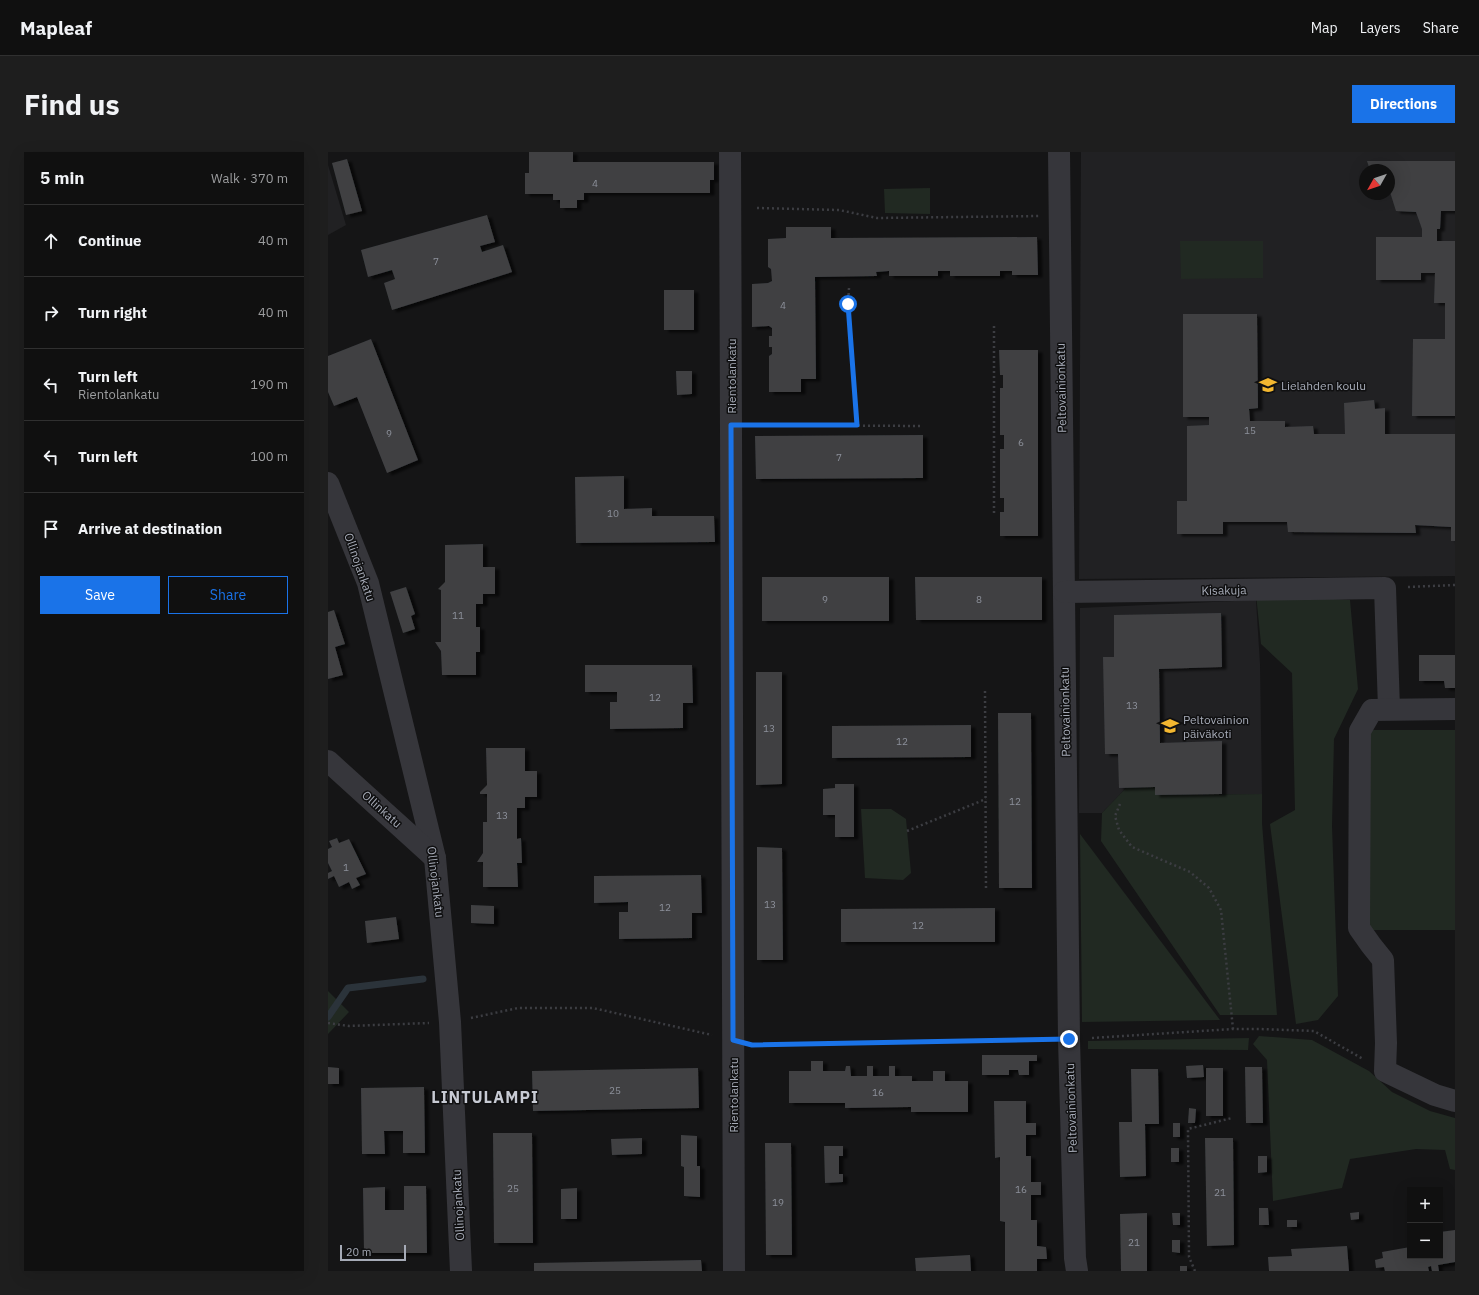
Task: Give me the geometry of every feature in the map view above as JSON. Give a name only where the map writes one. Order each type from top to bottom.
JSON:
[{"type":"street","name":"Rientolankatu","points":[[730,152],[734,1271]]},
{"type":"street","name":"Peltovainionkatu","points":[[1059,152],[1069,1039],[1075,1258],[1077,1271]]},
{"type":"street","name":"Ollinojankatu","points":[[328,483],[368,583],[435,858],[450,1022],[461,1271]]},
{"type":"street","name":"Kisakuja","points":[[1064,592],[1385,588]]},
{"type":"street","points":[[1385,588],[1389,709]]},
{"type":"street","points":[[1455,709],[1372,710],[1360,731],[1359,928],[1383,960],[1386,1043],[1385,1071],[1435,1095],[1455,1102]]},
{"type":"street","name":"Ollinkatu","points":[[328,761],[435,858]]},
{"type":"path","points":[[757,208],[839,210],[877,218],[1059,216]]},
{"type":"path","points":[[849,288],[848,304],[857,425]]},
{"type":"path","points":[[994,326],[994,513]]},
{"type":"path","points":[[731,425],[922,426]]},
{"type":"path","points":[[1385,588],[1455,585]]},
{"type":"path","points":[[985,691],[986,890]]},
{"type":"path","points":[[907,831],[986,800]]},
{"type":"path","points":[[1120,804],[1114,816],[1119,830],[1132,847],[1190,872],[1209,888],[1221,910],[1233,1029]]},
{"type":"path","points":[[328,1023],[349,1026],[450,1022],[518,1008],[593,1008],[752,1045],[1069,1039],[1233,1029],[1314,1031],[1385,1071]]},
{"type":"path","points":[[1195,1271],[1189,1258],[1188,1129],[1232,1118]]},
{"type":"shaded area","name":"Lielahden koulu","points":[[1081,152],[1455,152],[1455,576],[1079,579]]},
{"type":"shaded area","points":[[328,165],[346,225],[328,235]]},
{"type":"shaded area","points":[[930,188],[930,214],[885,213],[884,189]]},
{"type":"shaded area","points":[[1180,241],[1263,241],[1263,278],[1181,279]]},
{"type":"shaded area","points":[[1256,594],[1350,600],[1358,689],[1334,739],[1332,826],[1338,996],[1318,1020],[1296,1024],[1270,824],[1295,810],[1292,673],[1261,644]]},
{"type":"shaded area","name":"Peltovainion päiväkoti","points":[[1256,600],[1260,664],[1262,794],[1155,795],[1154,787],[1126,788],[1102,813],[1079,813],[1080,608]]},
{"type":"shaded area","points":[[1368,730],[1455,730],[1455,930],[1368,930]]},
{"type":"shaded area","points":[[1155,787],[1155,795],[1262,794],[1262,823],[1277,1015],[1220,1015],[1101,841],[1102,813],[1126,788]]},
{"type":"shaded area","points":[[861,809],[891,809],[906,819],[911,873],[903,880],[865,878]]},
{"type":"shaded area","points":[[1080,834],[1220,1020],[1082,1022]]},
{"type":"shaded area","points":[[328,991],[349,1012],[328,1034]]},
{"type":"shaded area","points":[[1259,1036],[1312,1040],[1369,1071],[1392,1092],[1430,1111],[1455,1118],[1455,1170],[1450,1169],[1445,1150],[1416,1149],[1350,1159],[1342,1188],[1273,1201],[1267,1060],[1253,1044]]},
{"type":"shaded area","points":[[1249,1038],[1248,1050],[1088,1049],[1088,1041]]},
{"type":"building","points":[[529,152],[573,152],[573,162],[714,162],[714,180],[710,180],[710,193],[584,193],[584,200],[577,200],[577,208],[560,208],[560,200],[553,200],[553,194],[525,194],[525,173],[529,173]]},
{"type":"building","points":[[347,159],[362,211],[346,215],[332,163]]},
{"type":"building","points":[[1367,161],[1455,161],[1455,211],[1441,211],[1440,229],[1437,229],[1437,241],[1455,241],[1455,416],[1412,416],[1413,339],[1445,339],[1445,303],[1434,303],[1435,273],[1421,273],[1421,280],[1376,280],[1376,237],[1422,237],[1422,229],[1416,212],[1396,211],[1393,200],[1395,200],[1395,164],[1368,164]]},
{"type":"building","points":[[487,215],[495,242],[480,246],[482,252],[503,245],[512,272],[392,310],[384,283],[395,279],[392,270],[368,277],[361,250]]},
{"type":"building","points":[[786,227],[831,227],[831,238],[1037,237],[1038,275],[1012,275],[1012,271],[1000,271],[1000,276],[950,276],[950,271],[938,271],[938,276],[889,276],[889,271],[876,272],[877,276],[815,277],[816,379],[801,379],[801,392],[769,392],[769,356],[772,354],[772,347],[769,347],[769,336],[772,336],[772,328],[769,326],[752,327],[752,284],[768,283],[772,281],[771,269],[768,267],[768,239],[786,238]]},
{"type":"building","points":[[664,290],[694,290],[694,330],[664,330]]},
{"type":"building","points":[[1183,314],[1257,314],[1258,408],[1249,409],[1250,421],[1285,421],[1285,427],[1313,426],[1314,434],[1345,434],[1344,403],[1374,400],[1375,409],[1385,408],[1385,434],[1455,434],[1455,541],[1451,541],[1451,527],[1415,525],[1416,533],[1288,532],[1287,522],[1223,522],[1223,534],[1177,534],[1177,501],[1187,501],[1187,426],[1209,425],[1209,417],[1183,417]]},
{"type":"building","points":[[371,339],[418,460],[387,473],[357,397],[334,406],[328,392],[328,356]]},
{"type":"building","points":[[999,350],[1038,350],[1038,536],[1000,536],[1000,512],[1004,512],[1004,498],[1000,498],[1000,449],[1004,449],[1004,435],[1000,435],[1000,388],[1003,388],[1003,375],[1000,375]]},
{"type":"building","points":[[676,371],[692,371],[692,394],[677,395]]},
{"type":"building","points":[[923,435],[923,478],[756,479],[755,436]]},
{"type":"building","points":[[624,476],[624,509],[652,508],[652,516],[714,516],[715,542],[576,543],[575,477]]},
{"type":"building","points":[[483,544],[483,567],[495,567],[495,594],[483,594],[483,604],[476,604],[476,627],[480,627],[480,652],[476,652],[476,675],[442,675],[441,651],[435,642],[441,642],[441,590],[438,589],[445,582],[445,545]]},
{"type":"building","points":[[762,577],[889,577],[889,621],[762,621]]},
{"type":"building","points":[[915,577],[1042,577],[1042,620],[916,620]]},
{"type":"building","points":[[406,587],[415,614],[411,616],[415,629],[403,633],[390,592]]},
{"type":"building","points":[[334,610],[345,644],[335,647],[343,675],[328,679],[328,612]]},
{"type":"building","name":"Peltovainion päiväkoti","points":[[1221,613],[1222,667],[1159,669],[1160,743],[1222,741],[1222,794],[1155,795],[1155,787],[1119,788],[1118,754],[1105,754],[1103,657],[1114,657],[1114,615]]},
{"type":"building","points":[[1419,655],[1455,655],[1455,688],[1445,688],[1444,681],[1419,681]]},
{"type":"building","points":[[585,665],[692,665],[693,703],[683,703],[683,728],[610,729],[610,702],[617,702],[617,692],[585,692]]},
{"type":"building","points":[[756,672],[782,672],[782,784],[756,785]]},
{"type":"building","points":[[998,713],[1031,713],[1032,888],[999,888]]},
{"type":"building","points":[[971,725],[971,757],[832,758],[832,726]]},
{"type":"building","points":[[486,748],[525,748],[525,771],[537,771],[537,797],[525,797],[525,808],[517,808],[517,839],[521,838],[522,863],[517,863],[518,887],[483,887],[483,862],[477,862],[483,853],[483,822],[487,822],[487,794],[480,794],[480,792],[487,785]]},
{"type":"building","points":[[835,784],[854,784],[854,837],[835,837],[835,815],[823,815],[823,789],[835,788]]},
{"type":"building","points":[[337,838],[339,843],[349,839],[366,874],[356,878],[360,885],[352,889],[349,882],[339,887],[334,876],[328,879],[328,873],[332,871],[328,863],[328,849],[332,847],[329,841]]},
{"type":"building","points":[[757,847],[782,848],[783,960],[757,960]]},
{"type":"building","points":[[701,875],[702,913],[692,913],[692,938],[619,939],[619,912],[628,912],[628,902],[594,903],[594,876]]},
{"type":"building","points":[[471,905],[494,906],[494,924],[471,923]]},
{"type":"building","points":[[995,908],[995,942],[841,942],[841,909]]},
{"type":"building","points":[[396,917],[399,939],[367,943],[365,921]]},
{"type":"building","points":[[982,1055],[1037,1055],[1037,1061],[1029,1061],[1029,1075],[1019,1075],[1018,1070],[1009,1070],[1009,1075],[982,1075]]},
{"type":"building","points":[[811,1061],[823,1061],[823,1071],[845,1071],[846,1066],[850,1066],[851,1076],[867,1076],[867,1066],[873,1066],[873,1076],[889,1076],[889,1066],[895,1066],[895,1076],[912,1076],[912,1081],[933,1081],[933,1071],[945,1071],[945,1081],[968,1081],[968,1112],[911,1112],[911,1107],[845,1108],[845,1103],[789,1103],[789,1071],[811,1071]]},
{"type":"building","points":[[1203,1065],[1204,1077],[1187,1078],[1186,1066]]},
{"type":"building","points":[[328,1067],[339,1068],[339,1084],[328,1084]]},
{"type":"building","points":[[1245,1067],[1262,1067],[1263,1123],[1246,1123]]},
{"type":"building","points":[[698,1068],[699,1108],[533,1111],[532,1071]]},
{"type":"building","points":[[1206,1068],[1223,1068],[1223,1116],[1206,1116]]},
{"type":"building","points":[[1131,1069],[1158,1069],[1159,1124],[1145,1124],[1146,1176],[1120,1177],[1119,1122],[1132,1122]]},
{"type":"building","points":[[424,1087],[425,1153],[403,1153],[403,1131],[384,1131],[385,1154],[362,1154],[361,1088]]},
{"type":"building","points":[[994,1101],[1026,1101],[1026,1123],[1036,1123],[1036,1135],[1026,1135],[1026,1156],[1031,1156],[1031,1182],[1041,1182],[1041,1195],[1031,1195],[1031,1220],[1037,1220],[1037,1246],[1046,1247],[1047,1259],[1037,1259],[1037,1271],[1005,1271],[1005,1222],[1000,1221],[1000,1157],[995,1158]]},
{"type":"building","points":[[1189,1108],[1196,1109],[1195,1123],[1188,1123]]},
{"type":"building","points":[[1173,1123],[1180,1123],[1180,1137],[1173,1137]]},
{"type":"building","points":[[493,1133],[532,1133],[533,1243],[494,1243]]},
{"type":"building","points":[[681,1135],[697,1136],[697,1166],[700,1166],[700,1197],[684,1196],[684,1167],[681,1166]]},
{"type":"building","points":[[642,1138],[642,1154],[612,1155],[611,1139]]},
{"type":"building","points":[[1205,1138],[1233,1138],[1234,1245],[1207,1246]]},
{"type":"building","points":[[765,1143],[791,1143],[792,1255],[766,1255]]},
{"type":"building","points":[[824,1146],[843,1146],[843,1156],[839,1156],[839,1174],[843,1174],[843,1182],[825,1183]]},
{"type":"building","points":[[1171,1148],[1179,1148],[1179,1162],[1171,1162]]},
{"type":"building","points":[[1258,1156],[1267,1156],[1267,1172],[1258,1173]]},
{"type":"building","points":[[404,1186],[426,1186],[427,1253],[364,1253],[363,1188],[385,1187],[385,1210],[404,1210]]},
{"type":"building","points":[[577,1188],[577,1219],[561,1219],[561,1189]]},
{"type":"building","points":[[1259,1208],[1268,1208],[1269,1225],[1259,1225]]},
{"type":"building","points":[[1359,1212],[1359,1219],[1351,1220],[1350,1213]]},
{"type":"building","points":[[1147,1213],[1147,1271],[1121,1271],[1120,1214]]},
{"type":"building","points":[[1172,1213],[1180,1213],[1180,1225],[1173,1225]]},
{"type":"building","points":[[1287,1220],[1297,1220],[1297,1227],[1287,1227]]},
{"type":"building","points":[[1455,1230],[1455,1262],[1438,1265],[1439,1271],[1432,1271],[1431,1266],[1428,1267],[1429,1271],[1385,1271],[1384,1267],[1376,1268],[1375,1260],[1383,1258],[1382,1252],[1407,1248],[1407,1259],[1443,1259],[1443,1232]]},
{"type":"building","points":[[1172,1240],[1180,1240],[1180,1253],[1172,1252]]},
{"type":"building","points":[[1347,1246],[1349,1271],[1269,1271],[1268,1257],[1292,1256],[1291,1249]]},
{"type":"building","points":[[970,1255],[971,1271],[916,1271],[915,1258]]},
{"type":"building","points":[[701,1260],[702,1271],[534,1271],[534,1263]]},
{"type":"building","points":[[1180,1266],[1187,1266],[1187,1271],[1180,1271]]},
{"type":"waterway","points":[[328,1017],[348,988],[423,979]]},
{"type":"place","name":"Lielahden koulu","points":[[1268,385]]},
{"type":"place","name":"Peltovainion päiväkoti","points":[[1170,726]]},
{"type":"district","name":"LINTULAMPI","points":[[485,1097]]},
{"type":"route","points":[[848,304],[857,425],[731,425],[733,1040],[752,1045],[1069,1039]]}]
